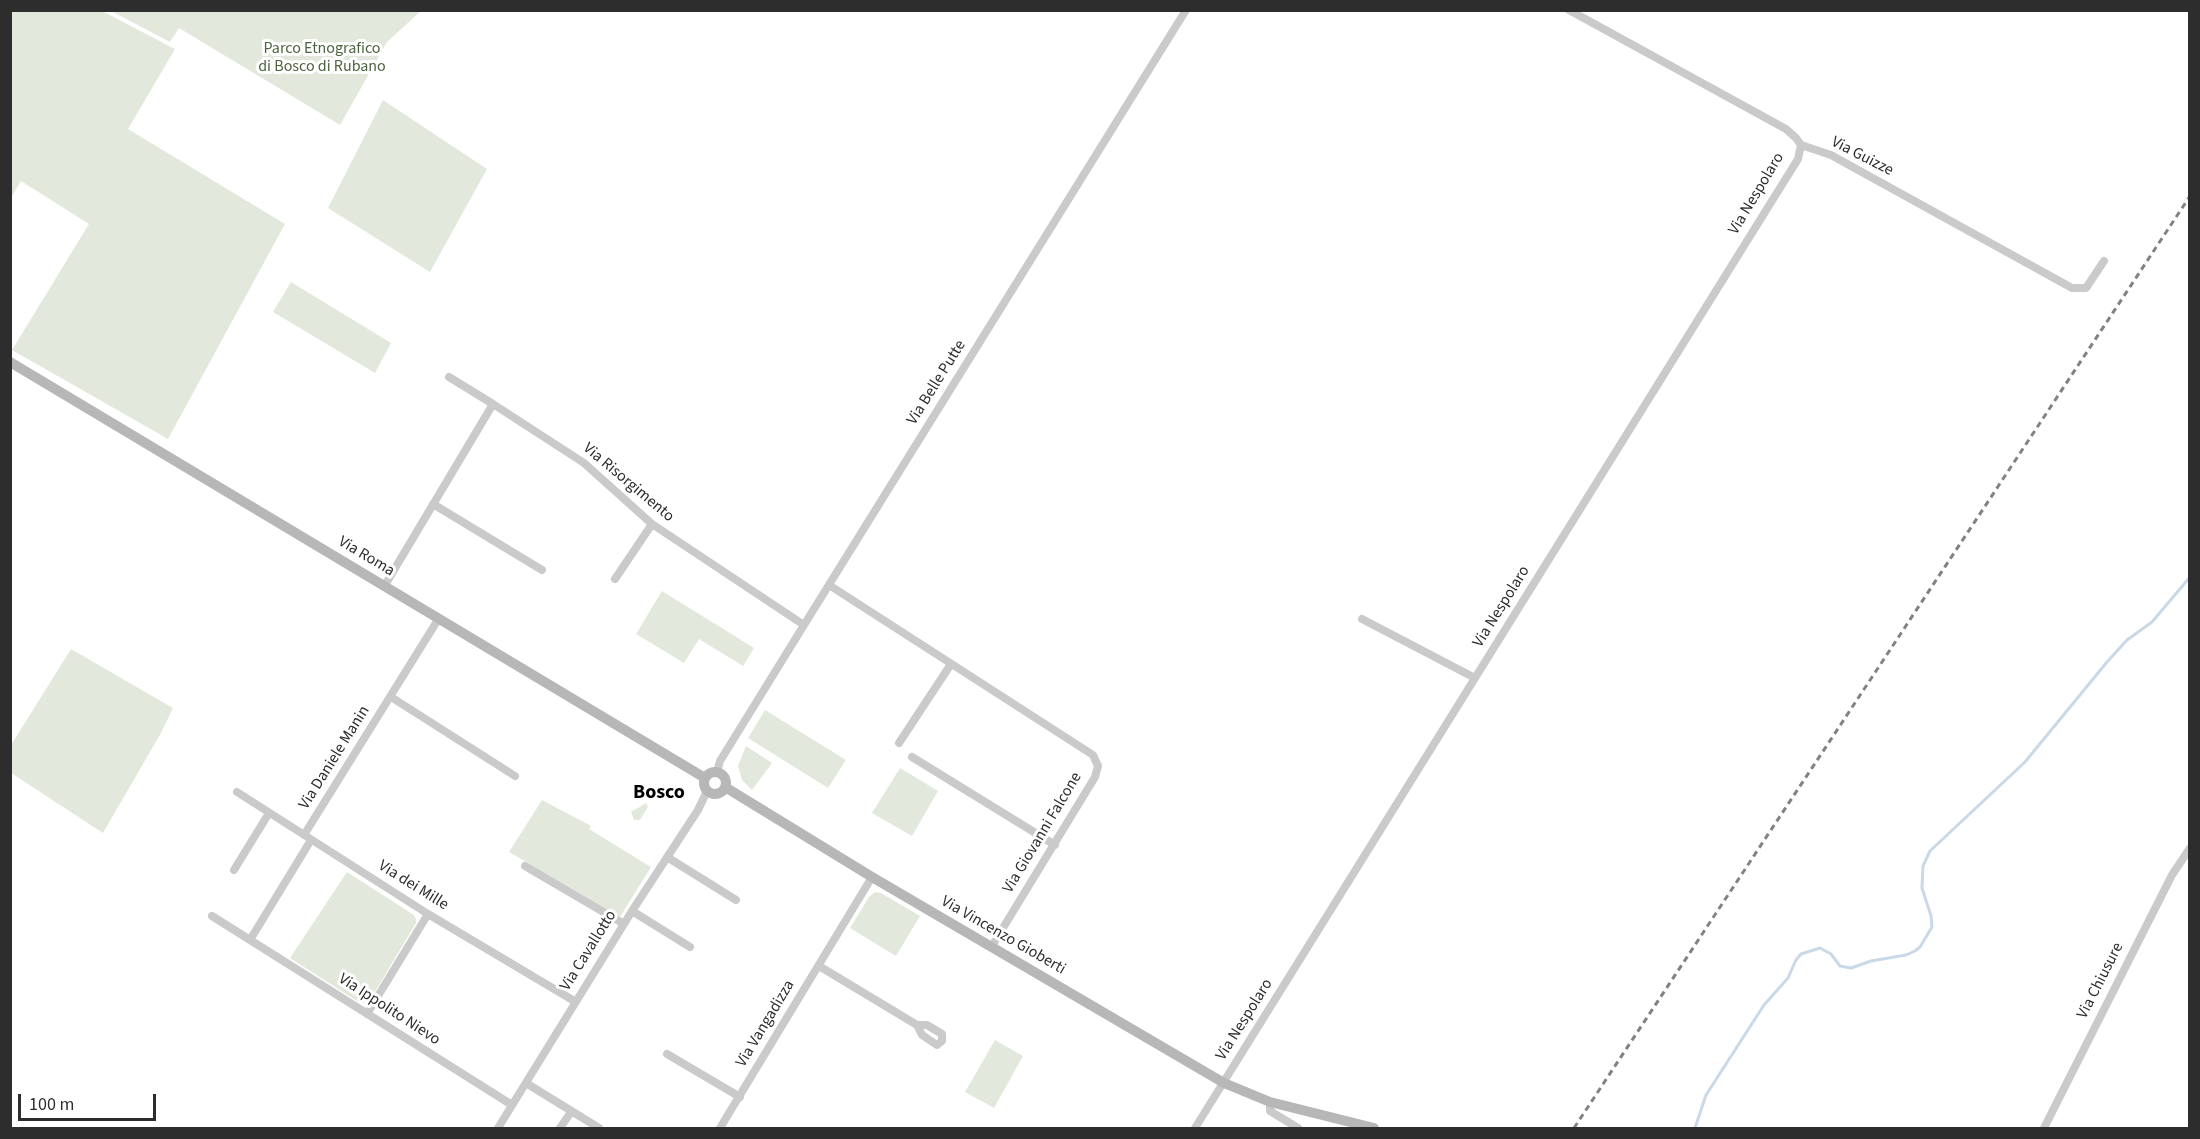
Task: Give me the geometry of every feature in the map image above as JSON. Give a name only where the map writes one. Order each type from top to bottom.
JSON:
[{"type":"street","name":"Via Belle Putte","points":[[717,772],[720,761],[1186,10]]},
{"type":"street","name":"Via Guizze","points":[[1569,10],[1786,129],[1801,145],[1831,155],[2072,288],[2086,288],[2104,261]]},
{"type":"street","name":"Via Nespolaro","points":[[1195,1128],[1798,159],[1801,145]]},
{"type":"street","name":"Via Roma","points":[[10,362],[705,778]]},
{"type":"street","name":"Via Risorgimento","points":[[449,377],[584,463],[652,524],[804,625]]},
{"type":"street","points":[[385,585],[493,404]]},
{"type":"street","points":[[433,504],[542,570]]},
{"type":"street","points":[[615,579],[652,524]]},
{"type":"street","name":"Via Giovanni Falcone","points":[[829,585],[1094,755],[1098,766],[1095,777],[992,946]]},
{"type":"street","name":"Via Daniele Manin","points":[[307,838],[439,618]]},
{"type":"street","points":[[1362,619],[1475,678]]},
{"type":"street","points":[[899,743],[951,664]]},
{"type":"street","name":"Via Daniele Manin","points":[[391,697],[515,776]]},
{"type":"street","points":[[912,757],[1055,845]]},
{"type":"street","points":[[717,772],[724,778],[725,787],[717,794],[707,791],[704,785],[705,778],[710,773],[717,772]]},
{"type":"street","name":"Via Vincenzo Gioberti","points":[[725,787],[872,877],[1224,1083],[1270,1102],[1374,1128]]},
{"type":"street","name":"Via Cavallotto","points":[[498,1128],[632,911],[698,810],[707,791]]},
{"type":"street","name":"Via dei Mille","points":[[237,792],[428,914],[576,1002]]},
{"type":"street","points":[[234,870],[269,813]]},
{"type":"street","points":[[250,940],[307,838]]},
{"type":"street","name":"Via Chiusure","points":[[2044,1128],[2172,875],[2190,848]]},
{"type":"street","points":[[668,857],[736,900]]},
{"type":"street","points":[[525,866],[624,924]]},
{"type":"street","name":"Via Vangadizza","points":[[720,1128],[872,877]]},
{"type":"street","points":[[632,911],[690,947]]},
{"type":"street","points":[[367,1014],[428,914]]},
{"type":"street","name":"Via Ippolito Nievo","points":[[212,916],[512,1105]]},
{"type":"street","points":[[819,966],[917,1025]]},
{"type":"street","points":[[667,1054],[740,1097]]},
{"type":"street","points":[[526,1083],[599,1128]]},
{"type":"street","name":"Via Vincenzo Gioberti","points":[[1270,1102],[1270,1112],[1298,1128]]},
{"type":"street","points":[[560,1128],[571,1112]]},
{"type":"green space","points":[[11,11],[102,11],[175,49],[128,129],[285,224],[168,439],[12,350],[89,224],[21,181],[11,198]]},
{"type":"green space","name":"Parco Etnografico di Bosco di Rubano","points":[[111,11],[421,11],[387,42],[340,125],[179,28],[170,42]]},
{"type":"green space","points":[[383,100],[487,169],[430,272],[328,208]]},
{"type":"green space","points":[[291,282],[391,343],[375,373],[273,312]]},
{"type":"green space","points":[[662,591],[754,648],[743,666],[699,639],[684,663],[636,634]]},
{"type":"green space","points":[[71,649],[173,708],[103,833],[11,773],[11,745]]},
{"type":"green space","points":[[765,710],[846,760],[828,788],[748,738]]},
{"type":"green space","points":[[746,746],[772,763],[752,790],[742,780],[738,766]]},
{"type":"green space","points":[[900,768],[938,791],[912,836],[872,813]]},
{"type":"green space","points":[[542,800],[591,826],[589,829],[651,867],[620,917],[509,852]]},
{"type":"green space","points":[[646,803],[648,807],[640,820],[634,820],[631,812]]},
{"type":"green space","points":[[347,872],[414,915],[416,919],[416,923],[370,1000],[364,1003],[360,1003],[290,958]]},
{"type":"green space","points":[[875,892],[881,893],[920,916],[896,956],[850,928],[869,897]]},
{"type":"green space","points":[[995,1040],[1023,1056],[994,1108],[965,1092]]},
{"type":"waterway","points":[[1695,1128],[1706,1095],[1764,1005],[1788,978],[1801,954],[1820,948],[1831,954],[1840,966],[1851,968],[1871,961],[1906,955],[1920,947],[1932,927],[1922,888],[1923,866],[1930,851],[2025,762],[2107,662],[2127,640],[2152,622],[2190,577]]},
{"type":"railway","points":[[1574,1128],[2190,196]]},
{"type":"district","name":"Bosco","points":[[659,794]]}]
